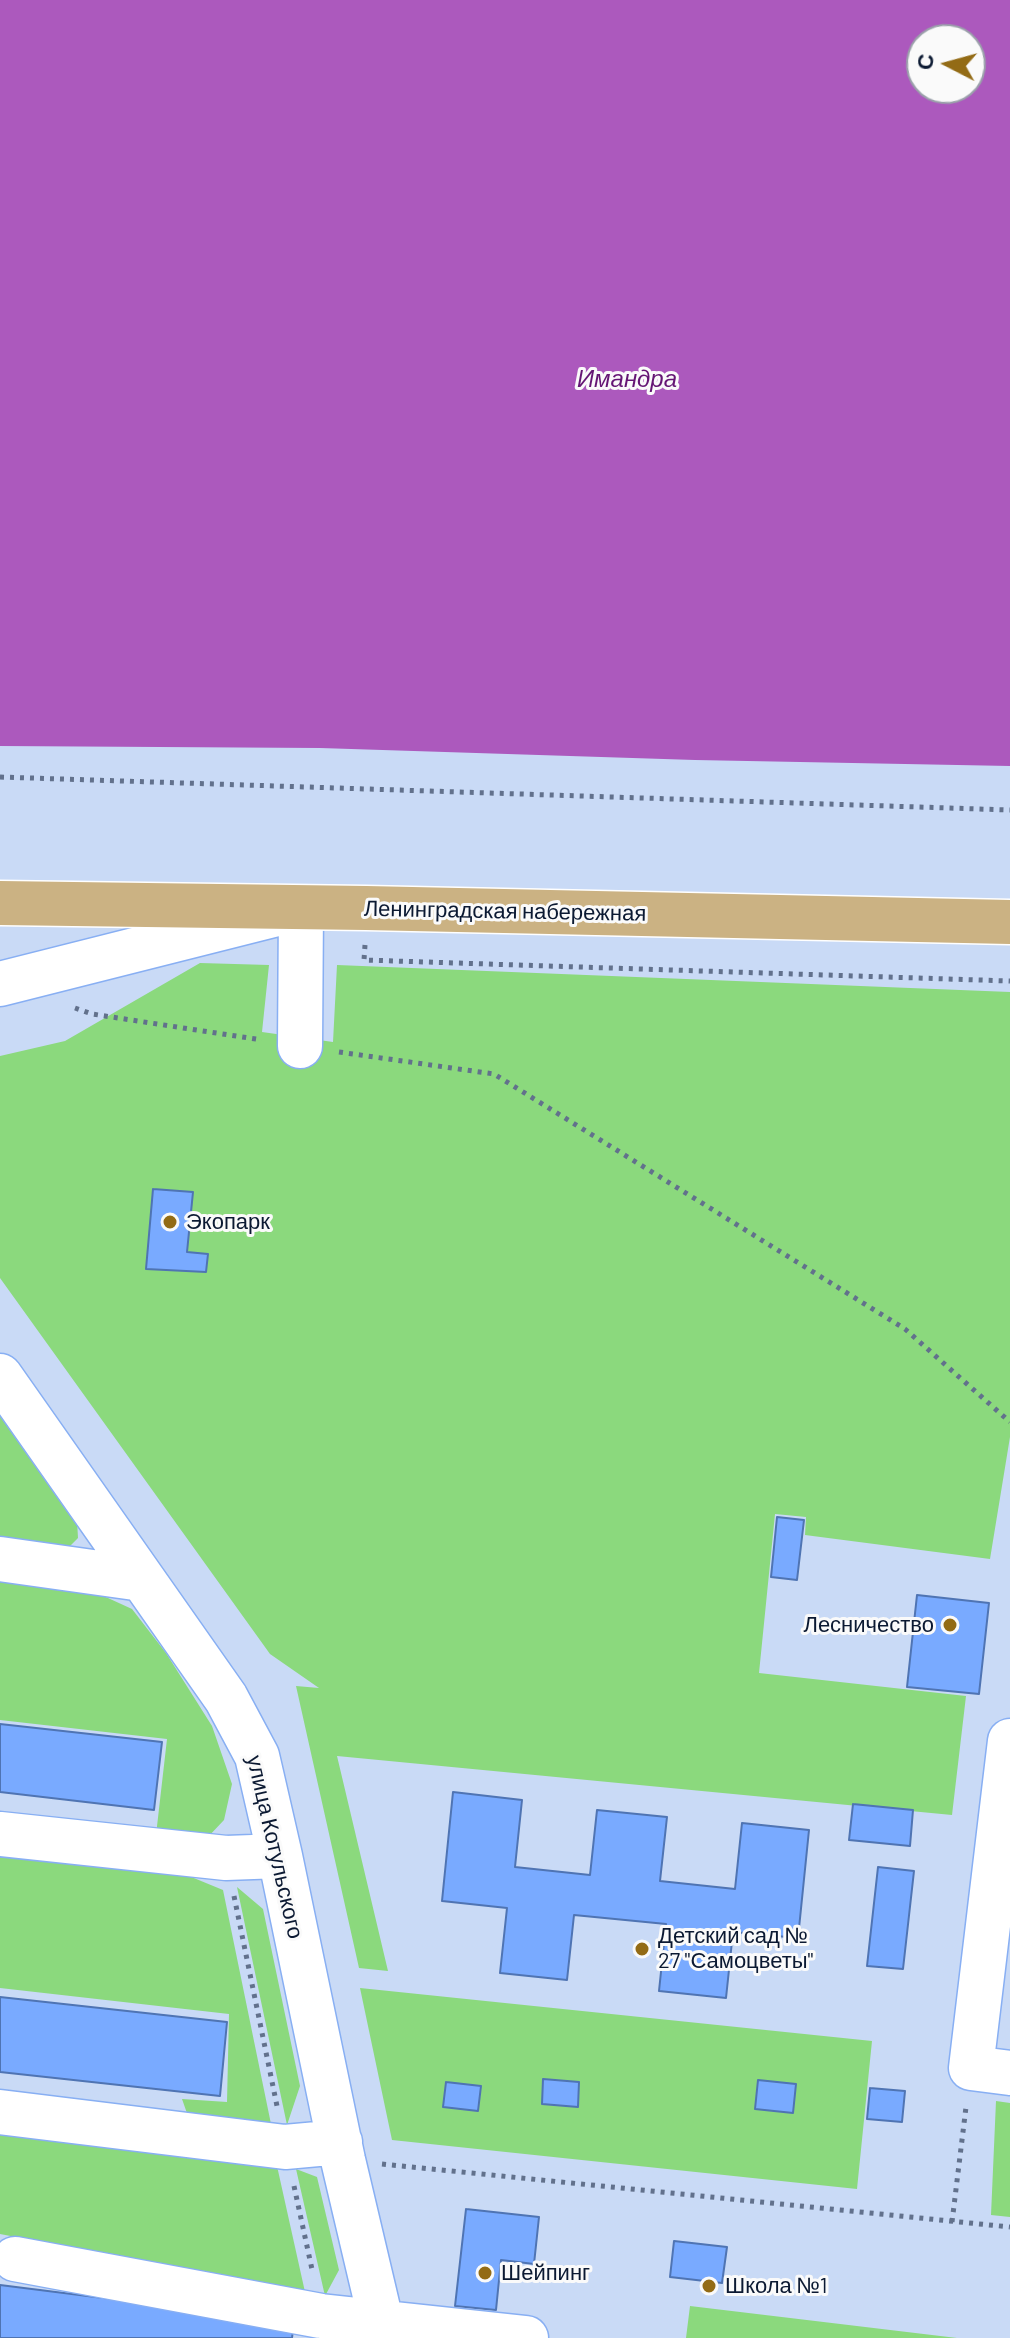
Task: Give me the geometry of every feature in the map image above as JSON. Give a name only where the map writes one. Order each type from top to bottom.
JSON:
[{"type":"main road","name":"Ленинградская набережная","points":[[0,903],[1010,922]]},
{"type":"street","points":[[0,984],[301,908],[300,1046]]},
{"type":"street","name":"улица Котульского","points":[[0,1376],[226,1698],[257,1756],[341,2151],[383,2330]]},
{"type":"street","points":[[0,1559],[142,1579]]},
{"type":"street","points":[[991,2071],[1010,1741]]},
{"type":"street","points":[[0,1834],[226,1858],[280,1856]]},
{"type":"street","points":[[0,2112],[341,2151]]},
{"type":"street","points":[[15,2259],[383,2330],[526,2338]]},
{"type":"path","points":[[0,777],[1010,810]]},
{"type":"path","points":[[366,908],[364,960],[1010,981]]},
{"type":"path","points":[[62,1004],[92,1014],[494,1074],[905,1329],[1010,1422]]},
{"type":"path","points":[[226,1858],[321,2316]]},
{"type":"path","points":[[952,2222],[991,2071]]},
{"type":"path","points":[[341,2151],[1010,2227]]},
{"type":"green space","points":[[200,963],[269,965],[262,1032],[333,1042],[337,965],[1010,992],[1010,1437],[990,1559],[805,1535],[806,1517],[775,1514],[759,1673],[966,1696],[952,1815],[337,1756],[388,1971],[359,1968],[296,1686],[319,1688],[270,1654],[0,1278],[0,1056],[65,1041]]},
{"type":"green space","points":[[0,1413],[77,1520],[78,1538],[69,1547],[0,1539]]},
{"type":"green space","points":[[0,1581],[97,1593],[132,1609],[166,1653],[212,1726],[232,1784],[224,1820],[207,1838],[156,1835],[167,1739],[0,1720]]},
{"type":"green space","points":[[0,1853],[184,1874],[223,1890],[271,2124],[189,2119],[182,2099],[227,2102],[229,2014],[0,1988]]},
{"type":"green space","points":[[237,1887],[263,1909],[300,2086],[287,2125]]},
{"type":"green space","points":[[360,1988],[872,2041],[857,2189],[392,2140]]},
{"type":"green space","points":[[996,2101],[1010,2103],[1010,2217],[991,2215]]},
{"type":"green space","points":[[0,2133],[277,2166],[305,2292],[0,2234]]},
{"type":"green space","points":[[296,2169],[317,2177],[339,2270],[325,2296]]},
{"type":"green space","points":[[690,2306],[957,2338],[686,2338]]},
{"type":"water","name":"Имандра","points":[[0,0],[1010,0],[1010,766],[320,748],[0,746]]},
{"type":"building","name":"Экопарк","points":[[153,1189],[193,1192],[187,1252],[208,1254],[206,1272],[146,1269]]},
{"type":"building","points":[[777,1517],[804,1520],[797,1580],[771,1577]]},
{"type":"building","name":"Лесничество","points":[[917,1595],[989,1603],[979,1694],[907,1687]]},
{"type":"building","points":[[0,1724],[162,1742],[154,1810],[0,1792]]},
{"type":"building","points":[[453,1792],[522,1800],[515,1867],[590,1875],[597,1810],[667,1817],[660,1881],[735,1889],[742,1823],[809,1830],[798,1938],[733,1932],[726,1998],[659,1991],[666,1924],[574,1915],[567,1980],[500,1973],[507,1908],[442,1901]]},
{"type":"building","points":[[853,1804],[913,1810],[910,1846],[849,1840]]},
{"type":"building","points":[[878,1867],[914,1871],[903,1969],[867,1966]]},
{"type":"building","points":[[0,1997],[227,2022],[220,2096],[0,2072]]},
{"type":"building","points":[[543,2079],[579,2082],[578,2107],[542,2104]]},
{"type":"building","points":[[758,2080],[796,2084],[793,2113],[755,2109]]},
{"type":"building","points":[[446,2082],[481,2086],[478,2111],[443,2107]]},
{"type":"building","points":[[870,2088],[905,2091],[902,2122],[867,2119]]},
{"type":"building","points":[[466,2209],[539,2217],[534,2264],[501,2260],[496,2310],[455,2306]]},
{"type":"building","points":[[674,2241],[727,2247],[722,2283],[670,2277]]},
{"type":"building","points":[[0,2285],[294,2322],[292,2338],[0,2338]]},
{"type":"place","name":"Экопарк","points":[[170,1222]]},
{"type":"place","name":"Лесничество","points":[[950,1625]]},
{"type":"place","name":"Детский сад № 27 \"Самоцветы\"","points":[[642,1949]]},
{"type":"place","name":"Шейпинг","points":[[485,2273]]},
{"type":"place","name":"Школа №1","points":[[709,2286]]}]
